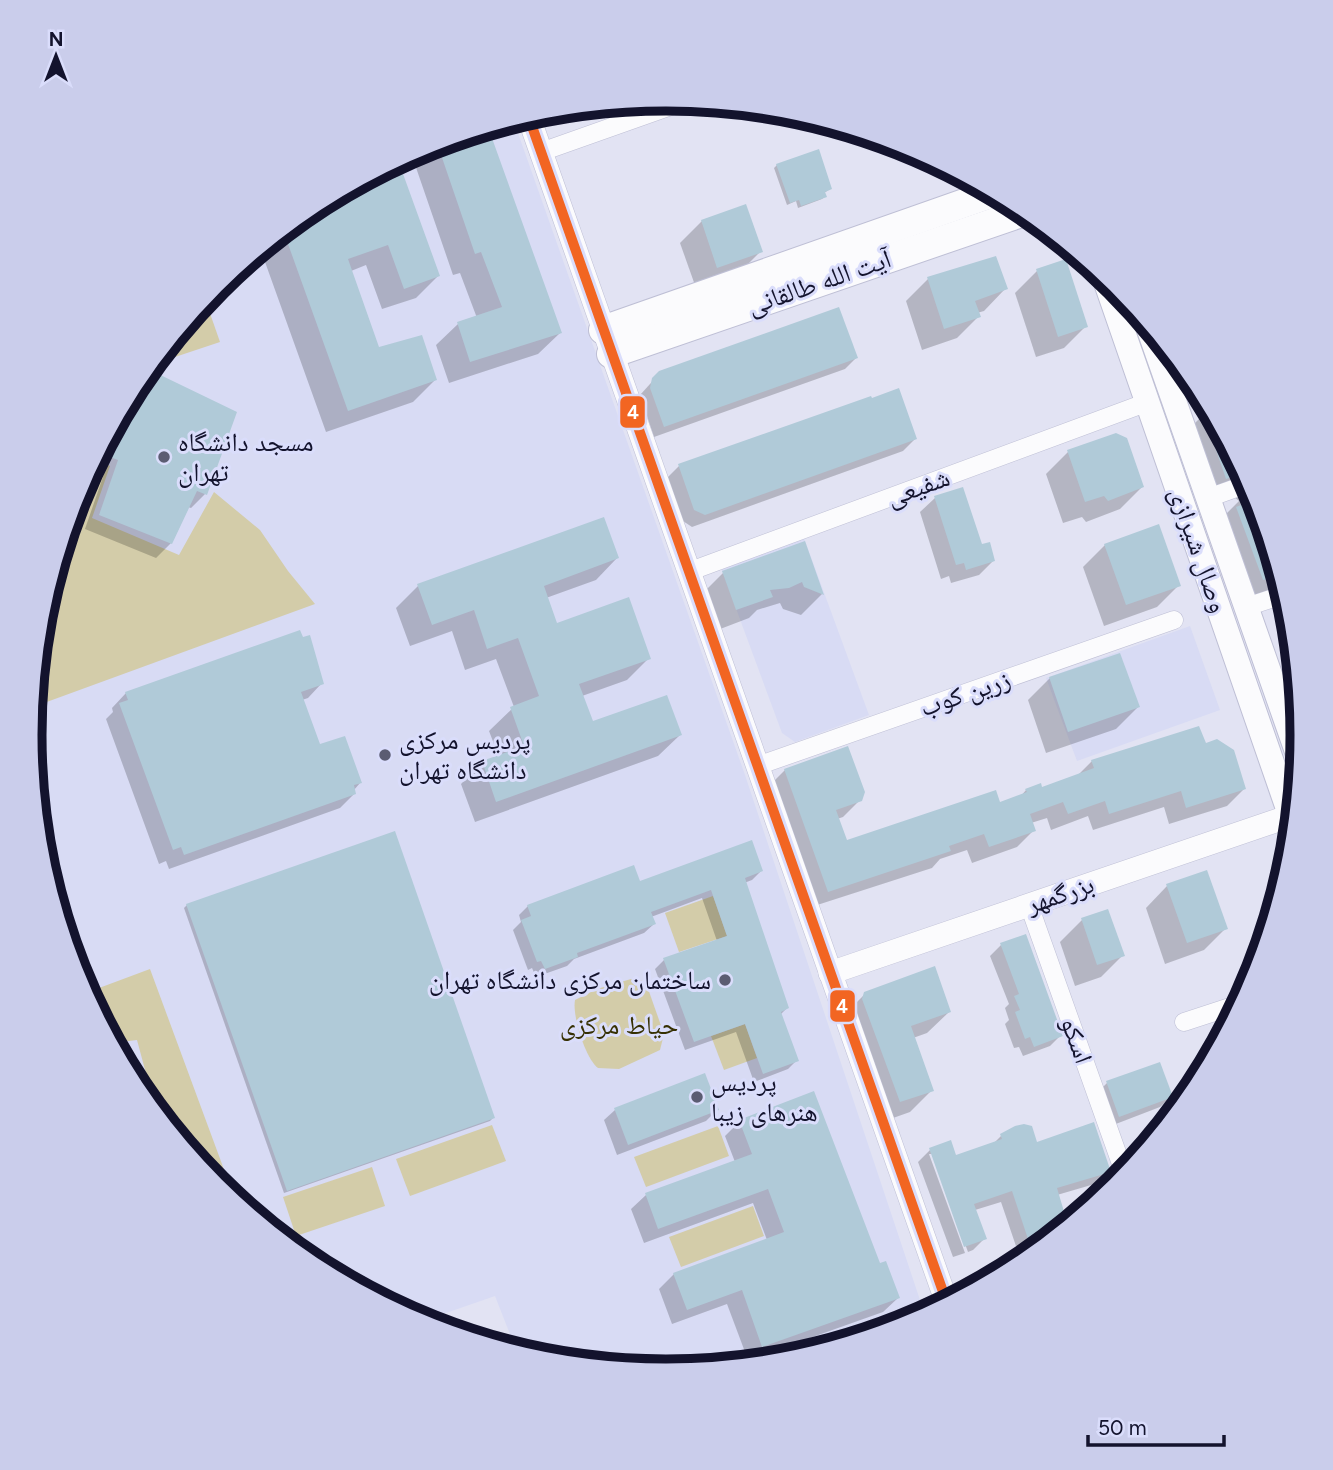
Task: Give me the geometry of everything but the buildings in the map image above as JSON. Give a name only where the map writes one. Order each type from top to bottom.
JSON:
[{"type":"main road","name":"آیت الله طالقانی","points":[[607,342],[983,197]]},
{"type":"main road","name":"آیت الله طالقانی","points":[[607,342],[1012,216]]},
{"type":"main road","name":"وصال شیرازی","points":[[1111,296],[1287,803]]},
{"type":"main road","name":"وصال شیرازی","points":[[1165,359],[1172,394],[1291,734]]},
{"type":"main road","points":[[1148,402],[1172,394]]},
{"type":"street","points":[[541,152],[656,111]]},
{"type":"street","points":[[532,125],[944,1294]]},
{"type":"street","name":"شفیعی","points":[[688,572],[1148,402]]},
{"type":"street","points":[[1208,498],[1239,487]]},
{"type":"street","points":[[1246,607],[1275,597]]},
{"type":"street","name":"زرین کوب","points":[[757,766],[1174,620]]},
{"type":"street","name":"بزرگمهر","points":[[830,973],[1285,822]]},
{"type":"street","name":"اسکو","points":[[1029,905],[1121,1163]]},
{"type":"street","points":[[1184,1022],[1229,1007]]},
{"type":"shaded area","name":"پردیس مرکزی دانشگاه‌ تهران","points":[[517,129],[745,775],[922,1305],[867,1326],[788,1348],[717,1357],[650,1359],[585,1354],[512,1340],[495,1296],[438,1316],[354,1276],[286,1230],[255,1205],[197,1147],[171,1115],[147,1082],[106,1011],[75,936],[63,897],[47,817],[42,735],[47,653],[63,573],[75,534],[106,459],[147,388],[171,355],[225,293],[255,265],[320,216],[354,194],[428,158]]},
{"type":"shaded area","points":[[804,538],[869,715],[795,742],[782,733],[721,568]]},
{"type":"shaded area","points":[[1190,626],[1220,710],[1077,761],[1046,678]]},
{"type":"green space","points":[[209,310],[220,342],[168,359]]},
{"type":"green space","points":[[104,463],[110,466],[92,518],[179,555],[214,492],[260,530],[315,604],[43,703],[47,653],[63,573],[75,534]]},
{"type":"green space","points":[[713,896],[727,936],[679,952],[665,913]]},
{"type":"green space","points":[[150,969],[228,1180],[197,1147],[149,1085],[137,1040],[123,1042],[96,989]]},
{"type":"green space","name":"حیاط مرکزی","points":[[631,979],[646,983],[664,1034],[660,1050],[619,1069],[598,1068],[588,1055],[580,1036],[575,1000],[597,989]]},
{"type":"green space","points":[[745,1024],[757,1058],[724,1070],[711,1036]]},
{"type":"green space","points":[[492,1125],[506,1161],[410,1196],[396,1159]]},
{"type":"green space","points":[[718,1126],[729,1156],[646,1187],[634,1157]]},
{"type":"green space","points":[[372,1167],[385,1206],[296,1236],[283,1197]]},
{"type":"green space","points":[[753,1206],[764,1236],[681,1267],[669,1237]]},
{"type":"transit line","name":"4","points":[[532,125],[944,1294]]},
{"type":"place","name":"مسجد دانشگاه تهران","points":[[164,457]]},
{"type":"place","name":"پردیس مرکزی دانشگاه‌ تهران","points":[[385,755]]},
{"type":"place","name":"ساختمان مرکزی دانشگاه تهران","points":[[725,980]]},
{"type":"place","name":"پردیس هنرهای زیبا","points":[[697,1097]]}]
